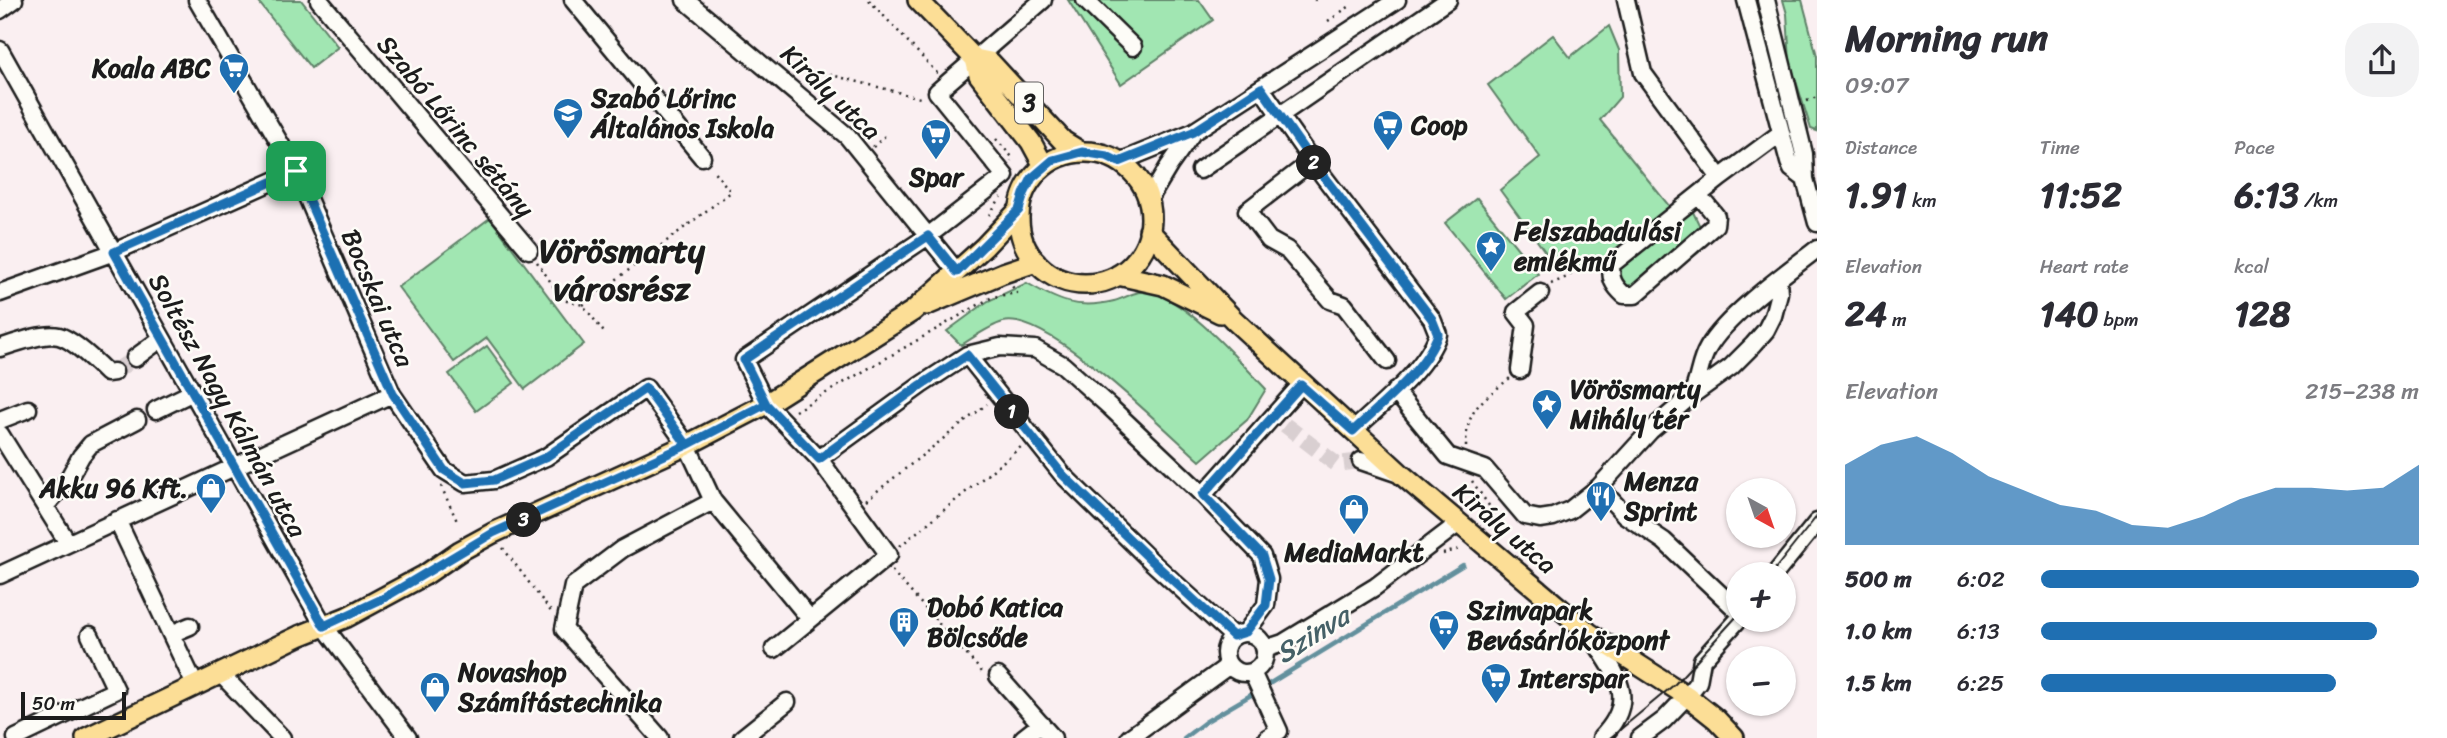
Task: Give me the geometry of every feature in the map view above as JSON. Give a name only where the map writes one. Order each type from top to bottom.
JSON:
[{"type":"main road","name":"3","points":[[918,0],[975,59],[979,75],[1031,142],[1044,166],[1062,156],[1082,152],[1107,156],[1119,162]]},
{"type":"main road","name":"3","points":[[975,59],[990,62],[1063,141],[1082,152]]},
{"type":"main road","points":[[1044,166],[1032,178],[1019,210],[1022,238],[1036,262],[1054,276],[1074,283],[1090,284],[1118,275],[1127,268],[1142,252],[1149,231],[1148,201],[1138,179],[1119,162]]},
{"type":"main road","points":[[914,311],[1019,210]]},
{"type":"main road","name":"Király utca","points":[[1149,231],[1301,385],[1402,475],[1589,632],[1687,696],[1716,719],[1734,738]]},
{"type":"main road","points":[[87,738],[384,598],[493,533],[687,445],[766,404],[914,311],[1036,262]]},
{"type":"main road","name":"Király utca","points":[[1118,275],[1163,285],[1234,320]]},
{"type":"street","points":[[0,10],[14,0]]},
{"type":"street","name":"Bocskai utca","points":[[197,0],[296,171],[393,394],[444,470]]},
{"type":"street","name":"Szabó Lőrinc sétány","points":[[319,0],[529,250]]},
{"type":"street","points":[[573,0],[702,157]]},
{"type":"street","name":"Király utca","points":[[685,0],[847,136],[957,272]]},
{"type":"street","points":[[774,649],[886,558],[855,508],[819,459],[766,404],[744,360],[928,236],[1005,176],[937,92],[1043,0]]},
{"type":"street","points":[[1085,0],[1133,47]]},
{"type":"street","points":[[1119,162],[1193,132],[1397,0]]},
{"type":"street","points":[[1200,170],[1448,0]]},
{"type":"street","points":[[1626,0],[1643,73],[1720,178]]},
{"type":"street","points":[[1746,0],[1781,133],[1803,154]]},
{"type":"street","points":[[1766,0],[1816,218]]},
{"type":"street","name":"Soltész Nagy Kálmán utca","points":[[0,50],[324,626],[408,738]]},
{"type":"street","points":[[1261,88],[1312,161],[1432,319],[1438,334],[1434,346],[1395,391],[1353,431]]},
{"type":"street","points":[[1148,201],[1193,132]]},
{"type":"street","points":[[1699,195],[1716,216],[1715,225],[1635,295],[1624,295],[1616,288],[1610,275],[1612,264],[1720,178],[1781,133]]},
{"type":"street","points":[[1312,161],[1247,211],[1269,240],[1287,250],[1330,300],[1344,305],[1387,361]]},
{"type":"street","points":[[0,293],[114,252],[296,171]]},
{"type":"street","points":[[1692,394],[1700,378],[1702,359],[1710,344],[1734,318],[1817,249]]},
{"type":"street","points":[[1395,391],[1448,456],[1485,469],[1525,516],[1540,519],[1553,517],[1570,510],[1599,487],[1650,431],[1692,394],[1731,367],[1766,330],[1776,306],[1779,279]]},
{"type":"street","points":[[1520,370],[1526,325],[1516,312],[1540,293]]},
{"type":"street","points":[[0,348],[32,338],[59,336],[88,354],[107,373],[114,372]]},
{"type":"street","points":[[135,358],[162,338]]},
{"type":"street","points":[[819,459],[967,355],[1000,347],[1035,349],[1063,365],[1203,495],[1262,556],[1269,579],[1266,605],[1240,634],[1227,642],[1224,651],[1228,666],[1237,672],[1252,672],[1263,661],[1265,649],[1258,638],[1240,634],[1153,562],[1062,474],[967,355]]},
{"type":"street","points":[[1203,495],[1279,419],[1301,385]]},
{"type":"street","points":[[444,470],[465,483],[494,480],[546,457],[646,388],[687,445],[713,501],[810,619]]},
{"type":"street","points":[[156,410],[191,393]]},
{"type":"street","points":[[0,575],[393,394]]},
{"type":"street","points":[[0,420],[28,409]]},
{"type":"street","points":[[45,506],[66,483],[91,444],[137,420]]},
{"type":"street","points":[[0,434],[68,543]]},
{"type":"street","points":[[1361,461],[1402,475]]},
{"type":"street","points":[[1599,487],[1625,515],[1664,541],[1726,600]]},
{"type":"street","points":[[660,738],[564,629],[573,586],[622,549],[713,501]]},
{"type":"street","points":[[117,520],[195,685]]},
{"type":"street","points":[[1785,562],[1817,522]]},
{"type":"street","points":[[1265,649],[1283,643],[1375,587],[1459,523]]},
{"type":"street","points":[[171,634],[190,626]]},
{"type":"street","points":[[1589,632],[1611,666],[1622,693],[1618,717],[1601,738]]},
{"type":"street","points":[[1640,738],[1664,720],[1687,696],[1698,682],[1702,660],[1727,632]]},
{"type":"street","points":[[16,738],[116,690],[90,635]]},
{"type":"street","points":[[1129,738],[1228,666]]},
{"type":"street","points":[[1252,672],[1279,731],[1267,738]]},
{"type":"street","points":[[220,673],[282,738]]},
{"type":"street","points":[[994,678],[1053,738]]},
{"type":"street","points":[[742,738],[787,702]]},
{"type":"street","points":[[1023,738],[1041,724]]},
{"type":"path","points":[[1328,21],[1352,5]]},
{"type":"path","points":[[816,71],[928,99]]},
{"type":"path","points":[[583,305],[731,192],[702,157]]},
{"type":"path","points":[[529,250],[563,300],[583,305],[606,335]]},
{"type":"path","points":[[1540,293],[1580,268],[1596,269],[1612,264]]},
{"type":"path","points":[[855,508],[998,395]]},
{"type":"path","points":[[994,678],[886,558],[1034,437]]},
{"type":"path","points":[[444,470],[440,485],[457,522]]},
{"type":"path","points":[[493,533],[564,629]]},
{"type":"green space","points":[[257,0],[301,0],[338,47],[311,68]]},
{"type":"green space","points":[[1068,0],[1199,0],[1213,20],[1121,84]]},
{"type":"green space","points":[[1783,0],[1802,0],[1817,56],[1817,131],[1811,129],[1790,62],[1787,14]]},
{"type":"green space","points":[[1609,26],[1619,50],[1620,97],[1600,120],[1670,207],[1595,265],[1557,268],[1500,190],[1540,157],[1488,85],[1553,35],[1570,57]]},
{"type":"green space","points":[[1477,198],[1538,274],[1506,299],[1445,223]]},
{"type":"green space","points":[[1693,212],[1706,239],[1699,252],[1633,304],[1609,284],[1611,268]]},
{"type":"green space","points":[[490,218],[584,344],[525,389],[487,338],[454,362],[398,287]]},
{"type":"green space","points":[[1027,283],[1048,295],[1078,304],[1101,304],[1141,292],[1150,292],[1165,298],[1212,333],[1266,389],[1247,420],[1200,461],[1105,376],[1048,334],[1023,323],[1003,322],[961,345],[947,331],[988,301]]},
{"type":"green space","points":[[487,346],[514,383],[476,411],[449,374]]},
{"type":"waterway","name":"Szinva","points":[[1264,687],[1463,565]]},
{"type":"waterway","name":"Szinva","points":[[1184,738],[1205,722],[1256,692]]},
{"type":"tunnel","points":[[114,372],[135,358]]},
{"type":"tunnel","points":[[1285,425],[1336,464],[1361,461]]},
{"type":"tram line","points":[[1781,562],[1817,516]]},
{"type":"tram line","points":[[1610,738],[1675,684],[1726,628]]},
{"type":"place","name":"Koala ABC","points":[[234,95]]},
{"type":"place","name":"Szabó Lőrinc Általános Iskola","points":[[568,140]]},
{"type":"place","name":"Coop","points":[[1388,152]]},
{"type":"place","name":"Spar","points":[[936,161]]},
{"type":"place","name":"Felszabadulási emlékmű","points":[[1491,273]]},
{"type":"place","name":"Vörösmarty Mihály tér","points":[[1547,431]]},
{"type":"place","name":"Akku 96 Kft.","points":[[211,515]]},
{"type":"place","name":"Menza Sprint","points":[[1601,523]]},
{"type":"place","name":"MediaMarkt","points":[[1354,536]]},
{"type":"place","name":"Dobó Katica Bölcsőde","points":[[904,649]]},
{"type":"place","name":"Szinvapark Bevásárlóközpont","points":[[1444,652]]},
{"type":"place","name":"Interspar","points":[[1496,705]]},
{"type":"place","name":"Novashop Számítástechnika","points":[[435,714]]},
{"type":"district","name":"Vörösmarty városrész","points":[[622,269]]},
{"type":"route","points":[[296,171],[114,252],[324,626],[384,598],[493,533],[687,445],[728,424],[766,404],[744,360],[928,236],[957,272],[1019,210],[1032,178],[1053,160],[1082,152],[1107,156],[1119,162],[1193,132],[1261,88],[1312,161],[1432,319],[1438,334],[1434,346],[1422,362],[1353,431],[1301,385],[1203,495],[1262,556],[1269,579],[1266,605],[1246,632],[1233,636],[1062,474],[967,355],[819,459],[766,404],[687,445],[646,388],[546,457],[494,480],[465,483],[444,470],[393,394],[296,171]]}]
